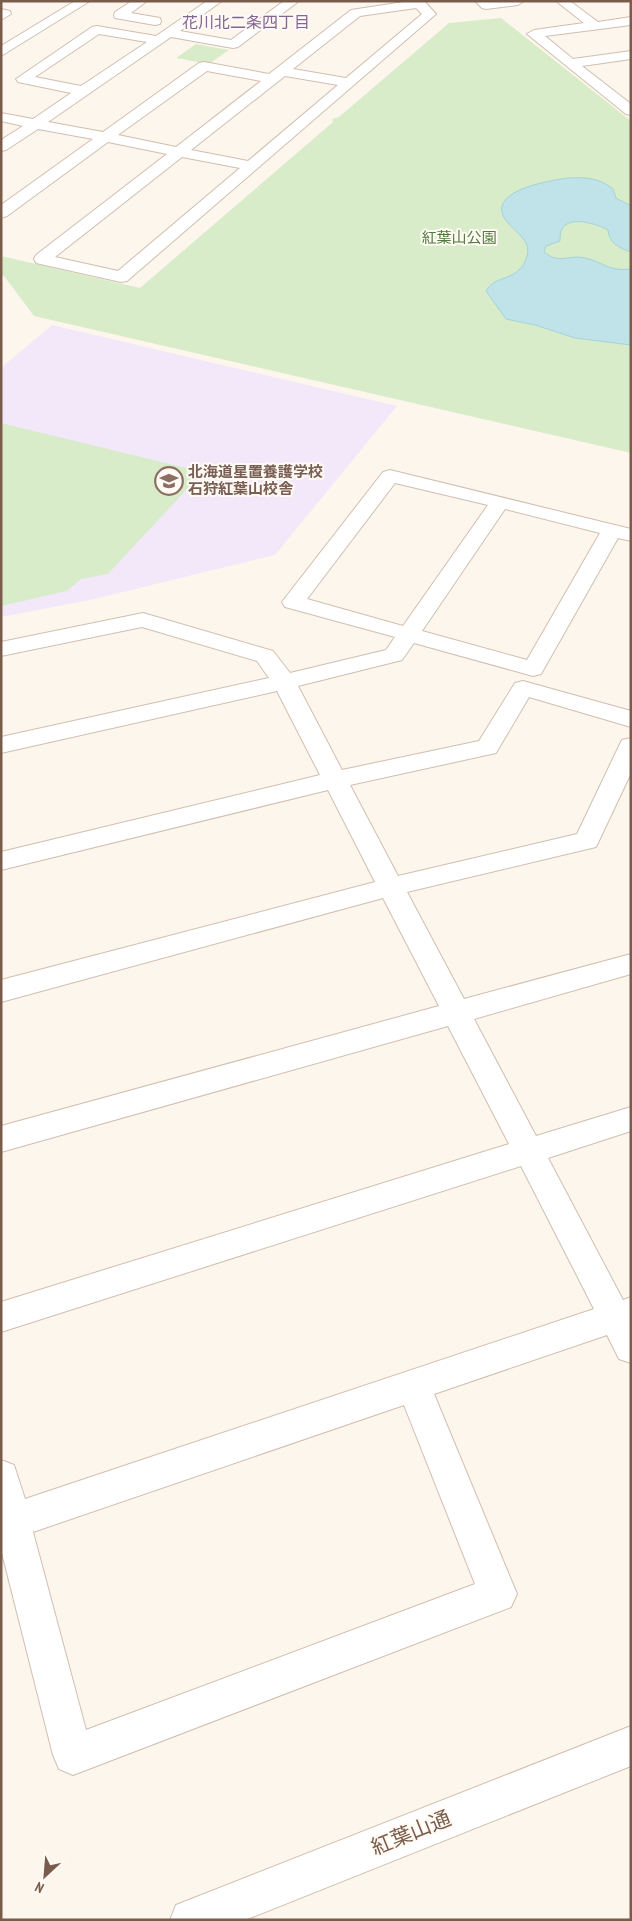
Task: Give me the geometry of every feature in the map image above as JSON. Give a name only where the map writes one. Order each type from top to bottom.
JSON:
[{"type":"street","points":[[1,52],[84,1]]},
{"type":"street","points":[[141,1],[120,15],[169,33]]},
{"type":"street","points":[[1,147],[216,1]]},
{"type":"street","points":[[83,91],[23,79],[97,30],[169,33],[233,44],[293,1]]},
{"type":"street","points":[[481,1],[486,5],[518,1]]},
{"type":"street","points":[[562,1],[594,26]]},
{"type":"street","points":[[417,3],[430,14],[120,277],[42,259],[277,75],[356,13],[417,3]]},
{"type":"street","points":[[631,21],[534,34],[631,111]]},
{"type":"street","points":[[571,63],[631,55]]},
{"type":"street","points":[[1,213],[204,66],[350,83]]},
{"type":"street","points":[[1,117],[252,166]]},
{"type":"street","points":[[390,476],[622,533],[533,669],[293,602],[390,476]]},
{"type":"street","points":[[1,745],[284,682],[394,655],[500,502]]},
{"type":"street","points":[[1,649],[143,620],[265,656],[284,682],[528,1150],[623,1314],[631,1348]]},
{"type":"street","points":[[1,861],[335,780],[487,747],[523,688],[631,719]]},
{"type":"street","points":[[1,992],[390,887],[587,841],[628,756]]},
{"type":"street","points":[[1,1139],[631,964]]},
{"type":"street","points":[[1,1317],[631,1118]]},
{"type":"street","points":[[7,1523],[623,1314]]},
{"type":"street","points":[[1,1476],[7,1523],[73,1755],[498,1594],[413,1385]]},
{"type":"street","name":"紅葉山通","points":[[191,1920],[631,1746]]},
{"type":"shaded area","name":"北海道星置養護学校 石狩紅葉山校舎","points":[[52,325],[397,406],[275,555],[90,600],[1,617],[1,368]]},
{"type":"green space","name":"紅葉山公園","points":[[501,18],[631,121],[631,453],[34,316],[4,276],[1,275],[1,256],[140,288],[333,122],[332,119],[339,117],[449,23]]},
{"type":"green space","points":[[196,44],[229,50],[209,64],[176,58]]},
{"type":"green space","points":[[1,423],[203,472],[108,574],[81,579],[67,591],[1,606]]},
{"type":"water","points":[[568,178],[586,178],[603,182],[613,189],[616,198],[631,206],[631,252],[615,244],[610,238],[608,230],[591,223],[571,222],[561,230],[560,241],[546,246],[544,252],[560,259],[579,257],[611,268],[631,269],[631,345],[575,338],[535,325],[506,319],[486,291],[495,282],[519,270],[527,256],[527,245],[505,219],[502,209],[505,201],[524,188]]},
{"type":"place","name":"北海道星置養護学校 石狩紅葉山校舎","points":[[169,481]]},
{"type":"district","name":"花川北二条四丁目","points":[[246,22]]}]
